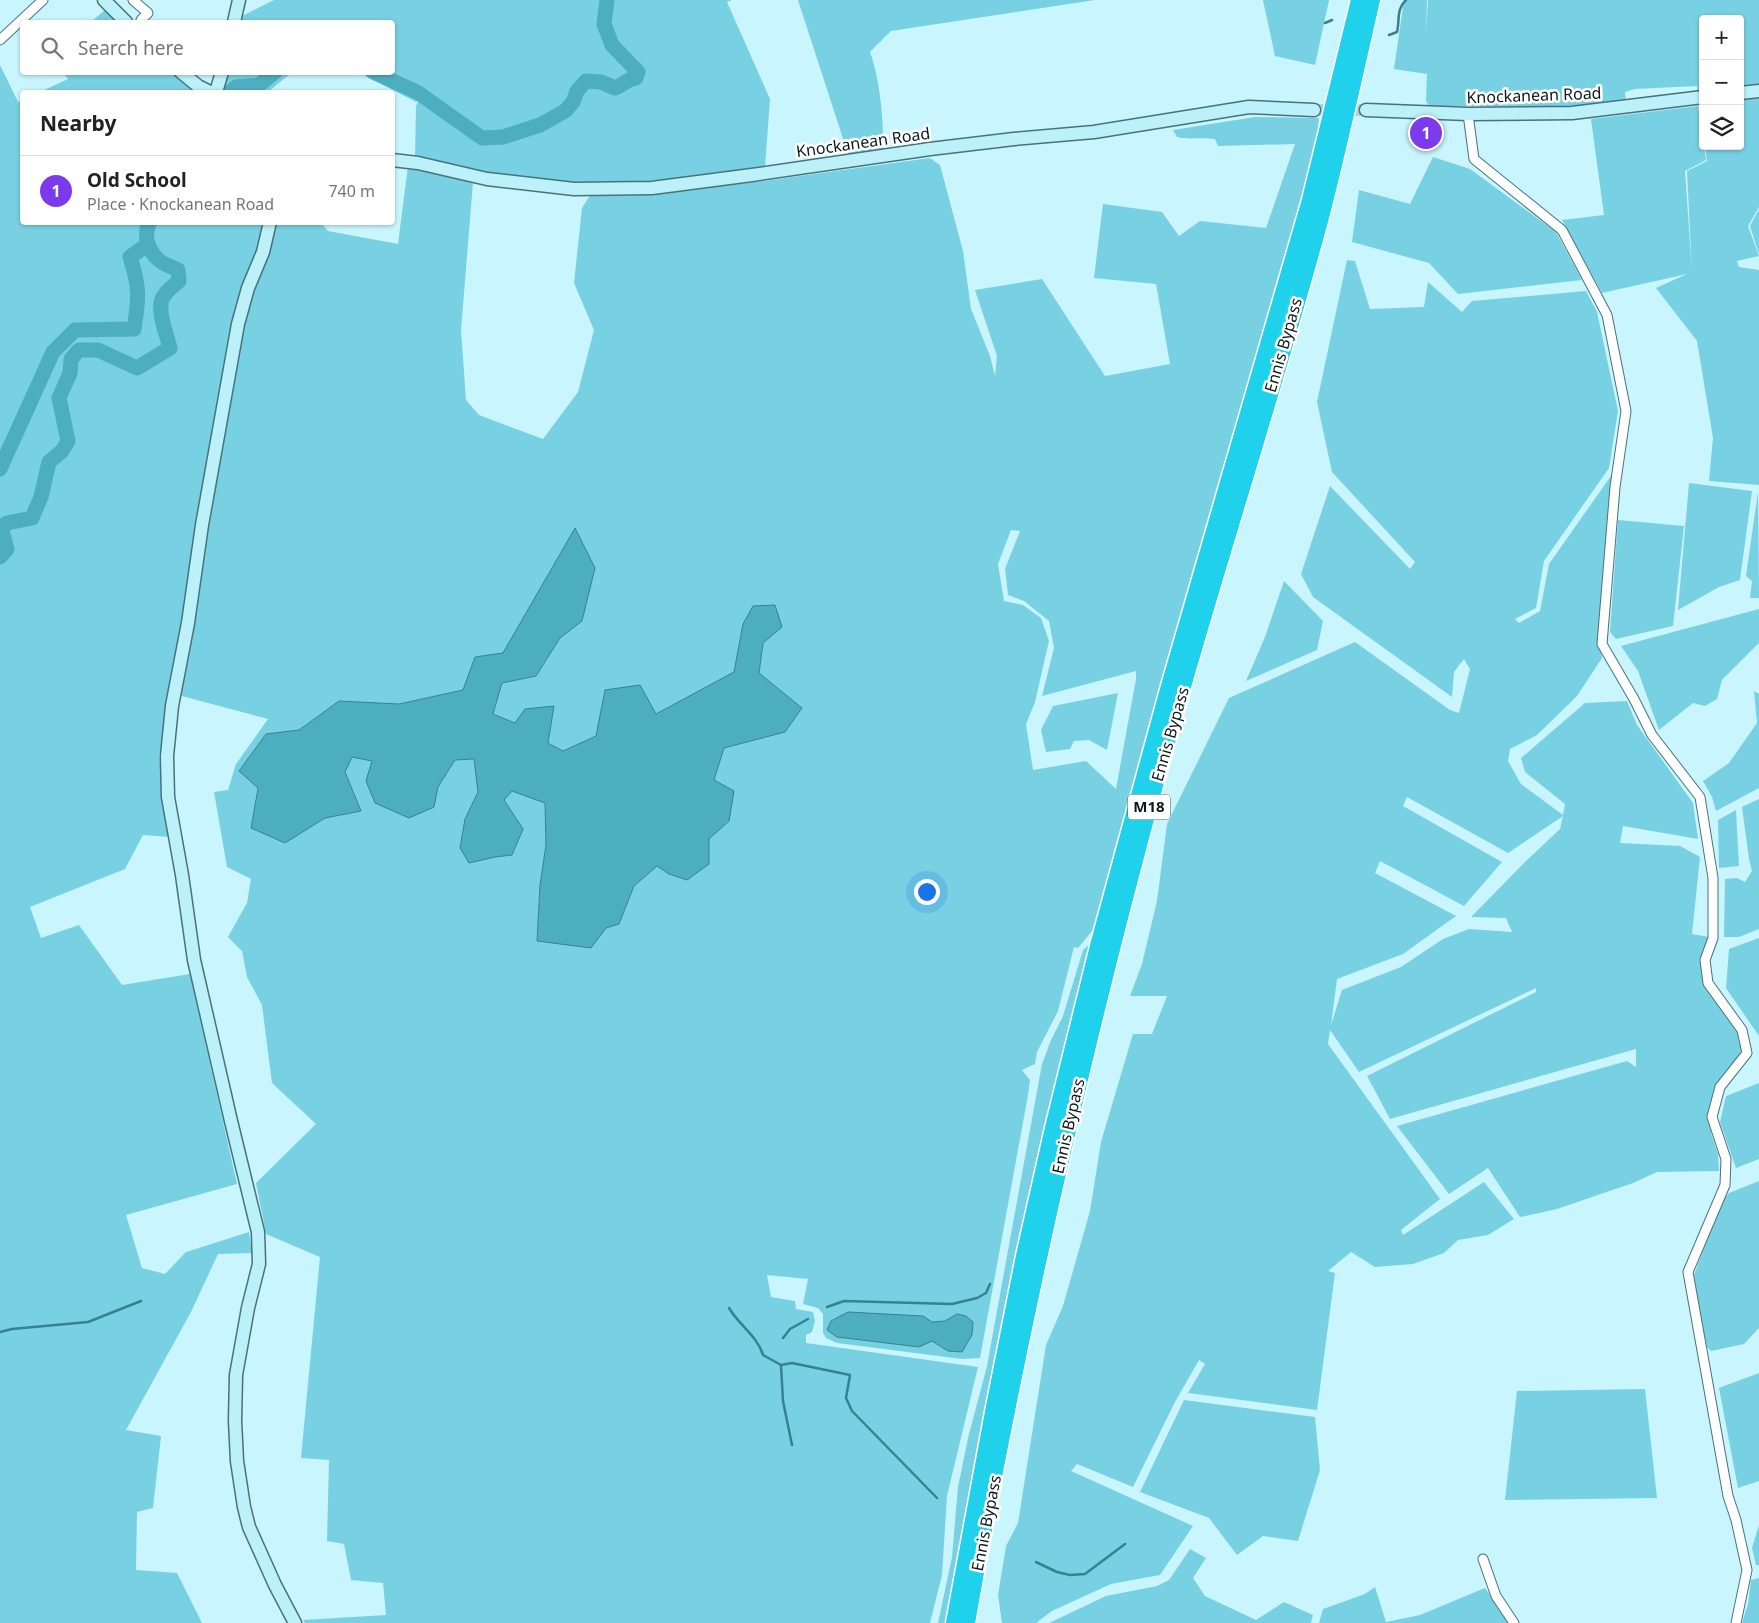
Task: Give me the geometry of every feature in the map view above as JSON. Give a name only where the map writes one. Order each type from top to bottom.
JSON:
[{"type":"highway","name":"Ennis Bypass","points":[[954,1623],[1024,1256],[1053,1128],[1099,942],[1169,686],[1310,200],[1358,0]]},
{"type":"highway","name":"Ennis Bypass","points":[[967,1623],[1020,1347],[1063,1145],[1106,972],[1158,776],[1320,219],[1372,0]]},
{"type":"street","points":[[22,20],[43,0]]},
{"type":"street","points":[[104,0],[124,20]]},
{"type":"street","points":[[133,0],[148,12],[141,20]]},
{"type":"street","points":[[235,20],[240,0]]},
{"type":"street","points":[[0,40],[20,21]]},
{"type":"street","points":[[185,75],[207,90]]},
{"type":"street","points":[[217,90],[221,75]]},
{"type":"street","points":[[1744,93],[1759,91]]},
{"type":"street","name":"Knockanean Road","points":[[1366,110],[1468,114],[1572,113],[1699,97]]},
{"type":"street","name":"Knockanean Road","points":[[395,160],[418,163],[487,179],[574,189],[652,188],[930,149],[1094,132],[1249,107],[1314,110]]},
{"type":"street","points":[[1468,114],[1474,159],[1562,230],[1607,315],[1626,411],[1615,487],[1602,644],[1634,699],[1652,735],[1700,797],[1713,878],[1713,938],[1705,960],[1708,983],[1742,1030],[1747,1053],[1720,1087],[1712,1117],[1726,1159],[1725,1185],[1688,1272],[1728,1496],[1736,1520],[1747,1570],[1736,1623]]},
{"type":"street","points":[[269,225],[263,252],[248,288],[238,324],[202,525],[188,623],[172,706],[167,756],[168,797],[182,874],[194,960],[230,1121],[258,1232],[259,1264],[248,1308],[236,1375],[234,1421],[237,1462],[249,1527],[275,1585],[295,1623]]},
{"type":"street","points":[[1483,1559],[1496,1596],[1514,1623]]},
{"type":"shaded area","points":[[274,0],[732,0],[727,2],[770,99],[765,167],[649,185],[575,185],[478,172],[415,158],[416,106],[421,94],[416,102],[364,75],[395,75],[395,20],[239,20],[240,17]]},
{"type":"shaded area","points":[[798,0],[1095,0],[891,31],[870,52],[881,101],[883,151],[848,154]]},
{"type":"shaded area","points":[[1263,0],[1329,0],[1315,65],[1275,56]]},
{"type":"shaded area","points":[[1404,0],[1427,0],[1426,35],[1428,0],[1759,0],[1759,207],[1748,226],[1759,256],[1737,261],[1739,267],[1759,270],[1759,485],[1709,481],[1713,438],[1697,341],[1656,288],[1687,274],[1602,293],[1562,220],[1604,215],[1591,119],[1698,106],[1699,150],[1705,150],[1706,160],[1685,171],[1692,272],[1687,171],[1707,161],[1706,150],[1744,150],[1744,15],[1699,15],[1699,101],[1697,86],[1635,89],[1625,92],[1626,102],[1571,107],[1429,106],[1426,101],[1427,74],[1394,69]]},
{"type":"shaded area","points":[[106,9],[118,20],[93,20]]},
{"type":"shaded area","points":[[0,65],[18,102],[20,102],[20,225],[323,225],[328,231],[398,244],[408,166],[473,182],[461,330],[466,400],[479,415],[543,439],[578,392],[594,330],[574,283],[582,208],[591,194],[621,196],[749,183],[930,158],[940,165],[963,251],[971,309],[990,356],[995,376],[997,356],[975,290],[1042,279],[1105,376],[1170,364],[1156,284],[1094,278],[1103,204],[1162,212],[1179,236],[1200,221],[1266,228],[1295,144],[1218,146],[1215,139],[1177,137],[1173,130],[1255,117],[1319,118],[1315,151],[1097,925],[1078,948],[1074,947],[1058,1011],[1037,1052],[1035,1064],[1022,1070],[1030,1080],[1028,1095],[980,1358],[962,1359],[837,1343],[826,1338],[823,1333],[823,1314],[818,1308],[803,1304],[808,1279],[767,1275],[771,1297],[795,1301],[796,1309],[813,1312],[815,1321],[812,1332],[806,1335],[806,1343],[978,1367],[947,1496],[942,1575],[930,1623],[305,1623],[303,1620],[386,1615],[383,1583],[351,1580],[344,1544],[327,1541],[329,1460],[301,1458],[320,1257],[266,1234],[256,1183],[316,1124],[272,1083],[262,1005],[247,977],[242,951],[228,937],[247,903],[251,879],[227,867],[214,792],[228,790],[236,764],[268,719],[178,695],[159,755],[171,837],[143,835],[125,869],[30,907],[41,938],[79,925],[122,985],[190,974],[237,1184],[126,1215],[142,1268],[165,1274],[186,1252],[249,1232],[252,1253],[218,1254],[191,1312],[126,1430],[161,1436],[153,1508],[137,1512],[136,1570],[177,1573],[202,1623],[0,1623]],"holes":[[[575,528],[587,596],[582,621],[560,638],[536,676],[502,683],[493,714],[515,723],[563,751],[596,736],[656,714],[735,672],[743,624],[782,627],[763,643],[759,673],[802,708],[785,732],[724,748],[714,780],[729,821],[669,874],[657,866],[634,886],[619,924],[537,941],[540,885],[546,845],[545,803],[512,791],[503,800],[523,829],[511,855],[495,857],[465,819],[478,792],[475,759],[455,760],[438,787],[434,807],[372,761],[352,757],[345,772],[361,811],[325,818],[285,843],[251,828],[266,734],[299,730],[339,701],[399,704],[464,690],[475,657],[503,654]],[[1011,530],[1020,531],[1005,569],[1008,595],[1024,601],[1049,621],[1054,648],[1042,696],[1136,671],[1116,789],[1086,761],[1033,770],[1026,724],[1035,702],[1049,641],[1041,618],[1023,605],[1004,601],[998,564]]]},
{"type":"shaded area","points":[[65,75],[176,75],[198,90],[44,90],[68,79]]},
{"type":"shaded area","points":[[226,75],[289,75],[270,90],[224,90],[223,86]]},
{"type":"shaded area","points":[[1433,157],[1470,169],[1556,232],[1582,280],[1458,294],[1429,263],[1352,242],[1359,190],[1410,204]]},
{"type":"shaded area","points":[[1759,209],[1759,254],[1750,226]]},
{"type":"shaded area","points":[[1347,260],[1355,261],[1370,309],[1424,307],[1428,282],[1462,312],[1472,301],[1586,291],[1597,312],[1618,411],[1609,468],[1544,561],[1536,608],[1515,619],[1519,623],[1540,611],[1549,564],[1613,473],[1600,644],[1602,658],[1577,696],[1537,735],[1510,749],[1508,761],[1521,784],[1563,815],[1565,804],[1525,772],[1521,758],[1585,703],[1627,701],[1637,725],[1693,803],[1698,839],[1623,826],[1620,843],[1680,846],[1700,857],[1692,934],[1709,937],[1703,965],[1740,1032],[1742,1042],[1740,1057],[1711,1106],[1711,1133],[1718,1154],[1719,1171],[1657,1172],[1633,1183],[1557,1209],[1520,1217],[1488,1168],[1449,1194],[1397,1126],[1627,1061],[1636,1067],[1636,1049],[1390,1119],[1367,1076],[1536,992],[1536,988],[1359,1072],[1330,1030],[1328,1044],[1440,1199],[1401,1230],[1403,1235],[1484,1182],[1514,1219],[1488,1235],[1458,1240],[1444,1253],[1413,1264],[1375,1267],[1351,1252],[1328,1271],[1335,1273],[1317,1410],[1188,1393],[1205,1364],[1199,1360],[1175,1402],[1133,1487],[1077,1464],[1071,1471],[1193,1526],[1160,1575],[1111,1584],[1052,1611],[1036,1623],[1002,1623],[998,1595],[1006,1546],[1018,1523],[1046,1345],[1063,1306],[1090,1211],[1101,1142],[1133,1034],[1152,1034],[1167,996],[1130,996],[1142,964],[1157,901],[1167,824],[1229,698],[1355,642],[1450,710],[1459,713],[1470,669],[1464,659],[1454,672],[1452,697],[1313,597],[1301,574],[1330,486],[1410,569],[1415,562],[1332,472],[1317,402]],"holes":[[[1407,797],[1508,853],[1563,816],[1560,829],[1471,917],[1506,918],[1512,932],[1469,929],[1443,939],[1401,967],[1342,990],[1331,1025],[1337,979],[1403,954],[1456,916],[1375,873],[1380,861],[1464,906],[1502,862],[1403,806]]]},
{"type":"shaded area","points":[[1689,483],[1752,491],[1740,580],[1719,587],[1678,610]]},
{"type":"shaded area","points":[[1758,492],[1759,598],[1750,598],[1752,581],[1746,576]]},
{"type":"shaded area","points":[[1618,520],[1684,526],[1673,626],[1616,639],[1610,632]]},
{"type":"shaded area","points":[[575,528],[595,568],[582,621],[560,638],[536,676],[502,683],[493,714],[515,723],[525,709],[554,706],[548,743],[563,751],[596,736],[605,690],[640,685],[656,714],[734,672],[743,624],[753,606],[775,605],[782,627],[763,643],[759,673],[802,708],[785,732],[724,748],[714,780],[734,791],[729,821],[709,839],[709,864],[687,880],[669,874],[657,866],[634,886],[619,924],[606,928],[591,948],[537,941],[540,885],[546,845],[545,803],[512,791],[504,800],[523,829],[512,855],[469,863],[460,848],[465,819],[478,792],[474,759],[455,760],[438,787],[434,807],[409,818],[375,803],[366,781],[372,761],[352,757],[345,772],[361,811],[325,818],[285,843],[251,828],[258,788],[239,771],[266,734],[299,730],[339,701],[399,704],[463,690],[475,657],[503,653]]},
{"type":"shaded area","points":[[1284,581],[1323,621],[1317,650],[1246,681],[1265,637]]},
{"type":"shaded area","points":[[1759,609],[1759,643],[1722,680],[1717,699],[1705,706],[1693,703],[1659,730],[1638,671],[1621,646]]},
{"type":"shaded area","points":[[1754,691],[1759,694],[1759,788],[1716,811],[1712,797],[1703,781],[1729,763],[1757,723]]},
{"type":"shaded area","points":[[1118,693],[1107,750],[1089,740],[1074,741],[1070,749],[1046,752],[1041,730],[1053,706]]},
{"type":"shaded area","points":[[1759,799],[1759,929],[1739,937],[1724,937],[1725,879],[1737,878],[1745,882],[1752,871],[1742,807]]},
{"type":"shaded area","points":[[1736,810],[1739,866],[1719,868],[1718,820]]},
{"type":"shaded area","points":[[1759,938],[1759,1036],[1726,988],[1729,949]]},
{"type":"shaded area","points":[[1093,941],[951,1623],[938,1623],[952,1557],[958,1487],[968,1438],[987,1366],[1042,1064],[1063,1016],[1083,950]]},
{"type":"shaded area","points":[[1759,1083],[1759,1159],[1736,1168],[1720,1122],[1726,1096]]},
{"type":"shaded area","points":[[1759,1181],[1759,1328],[1744,1344],[1711,1351],[1707,1347],[1694,1275],[1721,1202],[1729,1193]]},
{"type":"shaded area","points":[[848,1312],[923,1316],[932,1322],[945,1321],[957,1314],[966,1316],[973,1322],[972,1335],[962,1352],[948,1351],[932,1341],[919,1347],[837,1337],[827,1330],[831,1321]]},
{"type":"shaded area","points":[[1759,1373],[1759,1481],[1738,1488],[1719,1388]]},
{"type":"shaded area","points":[[1645,1389],[1657,1498],[1505,1500],[1517,1391]]},
{"type":"shaded area","points":[[1184,1400],[1315,1417],[1320,1470],[1298,1541],[1263,1536],[1237,1555],[1209,1518],[1140,1492]]},
{"type":"shaded area","points":[[1759,1525],[1759,1565],[1756,1565],[1752,1548]]},
{"type":"shaded area","points":[[1190,1549],[1206,1558],[1193,1578],[1205,1596],[1256,1620],[1284,1602],[1313,1615],[1311,1623],[1049,1623],[1106,1596],[1157,1586],[1169,1580]]},
{"type":"shaded area","points":[[1759,1578],[1759,1623],[1742,1623],[1748,1604],[1751,1580]]},
{"type":"shaded area","points":[[1375,1587],[1386,1622],[1420,1615],[1485,1588],[1510,1623],[1319,1623],[1323,1609],[1365,1594]]},
{"type":"waterway","points":[[380,75],[417,92],[482,138],[503,137],[540,125],[565,111],[573,102],[577,91],[586,81],[601,82],[615,88],[636,78],[638,72],[612,45],[604,24],[607,0]]},
{"type":"waterway","points":[[1389,35],[1397,32],[1401,7],[1406,0]]},
{"type":"waterway","points":[[1325,23],[1332,20]]},
{"type":"waterway","points":[[232,90],[236,87],[259,85],[271,75]]},
{"type":"waterway","points":[[0,557],[7,549],[1,527],[7,523],[32,518],[41,497],[49,462],[62,451],[68,441],[59,398],[70,373],[71,359],[79,350],[98,350],[137,368],[170,348],[162,320],[161,303],[165,294],[179,281],[178,270],[164,264],[153,253],[147,238],[149,225]]},
{"type":"waterway","points":[[0,469],[53,352],[75,330],[134,329],[138,293],[136,277],[130,257],[147,245]]},
{"type":"waterway","points":[[827,1307],[844,1301],[952,1304],[977,1298],[986,1293],[990,1284]]},
{"type":"waterway","points":[[0,1332],[12,1329],[88,1322],[141,1301]]},
{"type":"waterway","points":[[729,1308],[757,1342],[763,1355],[781,1365],[792,1363],[850,1375],[846,1398],[852,1411],[937,1498]]},
{"type":"waterway","points":[[783,1338],[790,1329],[808,1319]]},
{"type":"waterway","points":[[781,1365],[783,1401],[792,1445]]},
{"type":"waterway","points":[[1036,1562],[1057,1572],[1070,1575],[1085,1574],[1125,1544]]},
{"type":"tunnel","points":[[1314,110],[1366,110]]},
{"type":"place","name":"Old School","points":[[1426,133]]}]
